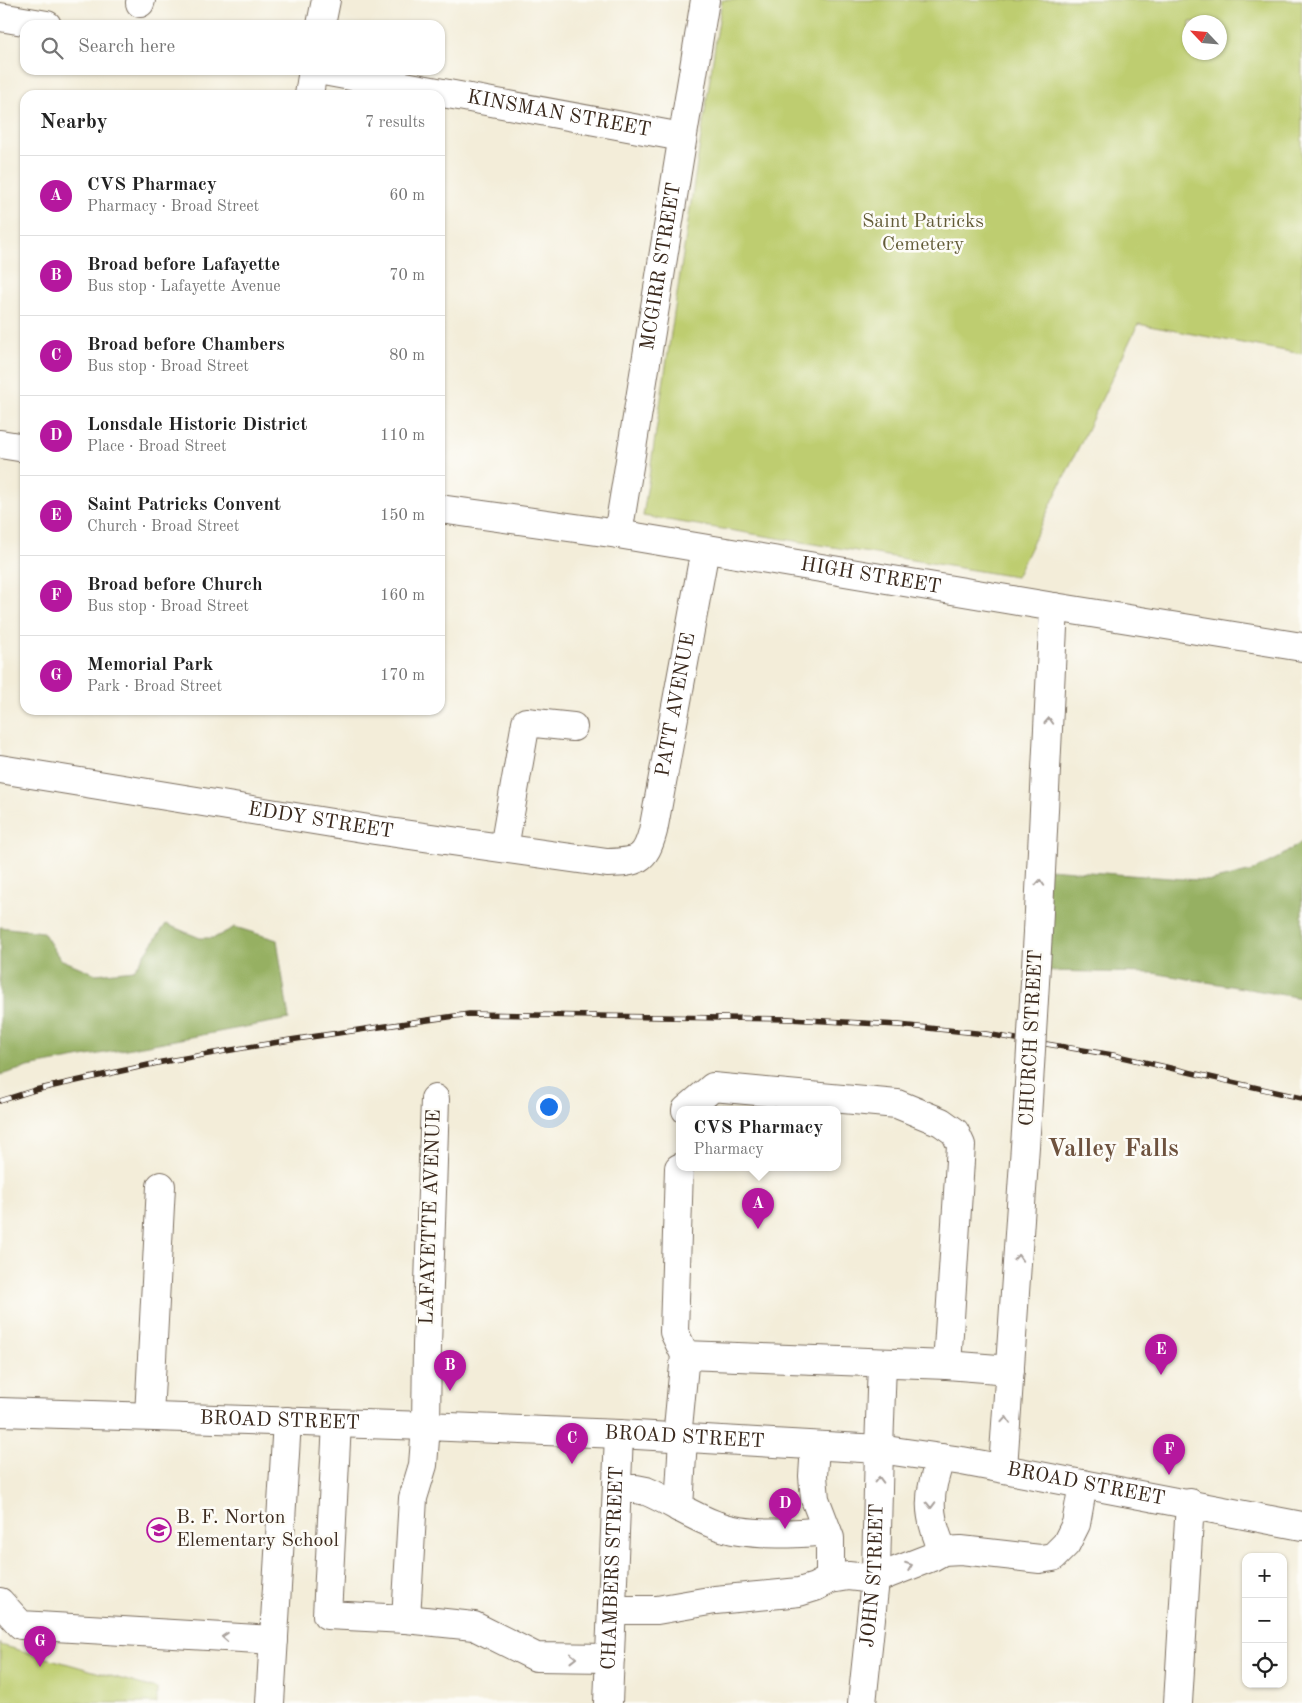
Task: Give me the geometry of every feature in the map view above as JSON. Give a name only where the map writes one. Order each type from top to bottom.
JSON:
[{"type":"street","points":[[322,20],[326,0]]},
{"type":"street","name":"MCGIRR STREET","points":[[618,534],[705,0]]},
{"type":"street","points":[[0,17],[20,20]]},
{"type":"street","points":[[310,90],[312,75]]},
{"type":"street","name":"KINSMAN STREET","points":[[345,75],[427,90]]},
{"type":"street","name":"KINSMAN STREET","points":[[445,93],[682,137]]},
{"type":"street","points":[[0,444],[20,447]]},
{"type":"street","name":"HIGH STREET","points":[[445,510],[618,534],[1054,608],[1302,647]]},
{"type":"street","name":"PATT AVENUE","points":[[642,857],[649,847],[653,831],[705,549]]},
{"type":"street","name":"CHURCH STREET","points":[[1003,1468],[1038,932],[1054,608]]},
{"type":"street","points":[[504,848],[526,722],[573,727]]},
{"type":"street","name":"EDDY STREET","points":[[0,769],[366,828],[607,863],[625,862],[642,857]]},
{"type":"street","points":[[691,1106],[713,1087],[897,1104],[941,1122],[955,1132],[962,1145],[947,1365]]},
{"type":"street","name":"LAFAYETTE AVENUE","points":[[406,1619],[413,1498],[423,1465],[426,1426],[435,1099]]},
{"type":"street","points":[[679,1171],[674,1332],[685,1355],[680,1438],[679,1508]]},
{"type":"street","points":[[149,1416],[161,1186]]},
{"type":"street","points":[[685,1355],[947,1365],[1010,1370]]},
{"type":"street","name":"JOHN STREET","points":[[862,1703],[875,1580],[882,1363]]},
{"type":"street","name":"BROAD STREET","points":[[0,1412],[619,1434],[879,1450],[1003,1468],[1302,1526]]},
{"type":"street","points":[[270,1703],[287,1421]]},
{"type":"street","points":[[337,1423],[327,1615],[406,1619],[474,1626],[536,1657],[610,1658]]},
{"type":"street","name":"CHAMBERS STREET","points":[[608,1703],[619,1434]]},
{"type":"street","points":[[816,1446],[813,1476],[815,1499],[830,1538],[830,1579]]},
{"type":"street","points":[[941,1458],[933,1480],[930,1506],[934,1532],[942,1551]]},
{"type":"street","points":[[612,1610],[657,1610],[716,1600],[780,1594],[815,1587],[830,1579],[848,1576],[875,1580],[932,1557],[942,1551],[961,1550],[1040,1559],[1052,1557],[1066,1544],[1076,1524],[1083,1484]]},
{"type":"street","points":[[617,1489],[636,1488],[646,1491],[714,1524],[731,1529],[767,1533],[827,1531]]},
{"type":"street","points":[[1178,1703],[1190,1504]]},
{"type":"street","points":[[0,1602],[21,1625],[274,1640]]},
{"type":"green space","name":"Saint Patricks Cemetery","points":[[722,0],[1302,0],[1302,354],[1138,324],[1016,577],[643,516]]},
{"type":"green space","points":[[1302,842],[1302,998],[1153,973],[1041,971],[1048,869],[1211,881],[1252,871],[1278,858]]},
{"type":"green space","points":[[166,924],[200,938],[214,938],[235,927],[277,940],[289,1019],[28,1067],[0,1075],[0,927],[43,932],[60,959],[96,974],[134,970]]},
{"type":"green space","points":[[0,1643],[1,1645],[157,1689],[157,1703],[0,1703]]},
{"type":"railway","points":[[0,1101],[35,1090],[162,1062],[290,1040],[469,1014],[789,1019],[899,1025],[986,1034],[1113,1055],[1302,1098]]},
{"type":"place","name":"CVS Pharmacy","points":[[758,1229]]},
{"type":"place","name":"Saint Patricks Convent","points":[[1161,1375]]},
{"type":"place","name":"Broad before Lafayette","points":[[450,1391]]},
{"type":"place","name":"Broad before Chambers","points":[[572,1464]]},
{"type":"place","name":"Broad before Church","points":[[1169,1475]]},
{"type":"place","name":"Lonsdale Historic District","points":[[785,1529]]},
{"type":"place","name":"B. F. Norton Elementary School","points":[[159,1530]]},
{"type":"place","name":"Memorial Park","points":[[40,1667]]},
{"type":"district","name":"Valley Falls","points":[[1113,1149]]}]
